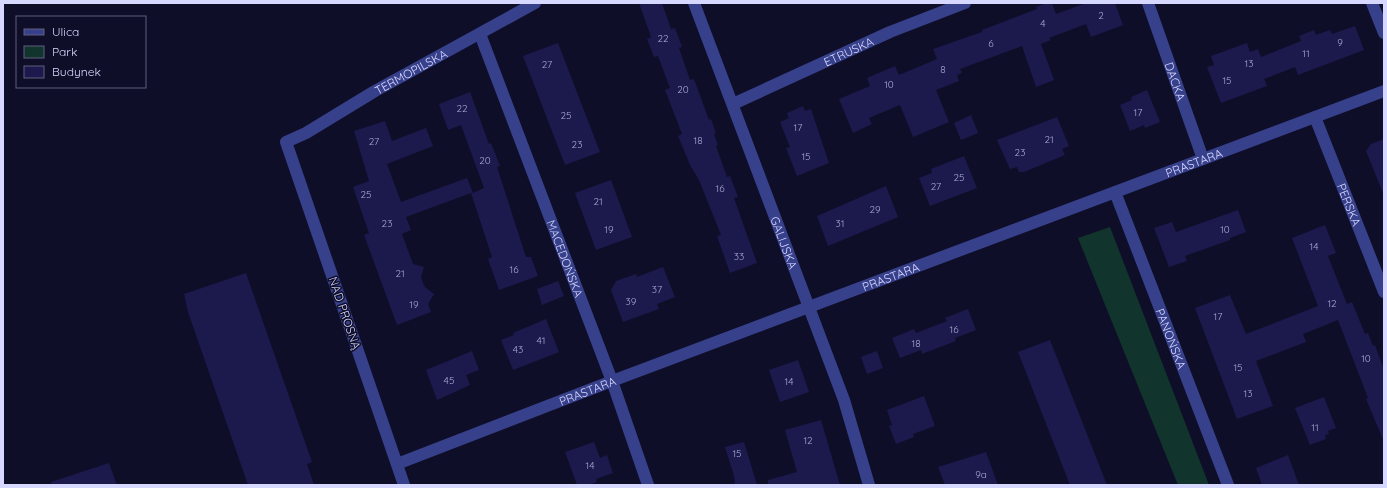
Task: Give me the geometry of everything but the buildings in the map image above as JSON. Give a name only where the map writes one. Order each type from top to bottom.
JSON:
[{"type":"street","name":"TERMOPILSKA","points":[[286,142],[306,133],[375,91],[535,3]]},
{"type":"street","name":"GALIJSKA","points":[[694,3],[810,306],[844,400],[869,485]]},
{"type":"street","name":"ETRUSKA","points":[[733,104],[890,32],[965,3]]},
{"type":"street","name":"DACKA","points":[[1148,3],[1204,159]]},
{"type":"street","points":[[1372,3],[1384,33]]},
{"type":"street","name":"MACEDOŃSKA","points":[[480,34],[612,381],[648,485]]},
{"type":"street","name":"PRASTARA","points":[[397,464],[810,306],[1384,91]]},
{"type":"street","name":"PERSKA","points":[[1315,117],[1384,292]]},
{"type":"street","name":"NAD PROSNĄ","points":[[286,142],[404,485]]},
{"type":"street","name":"PANOŃSKA","points":[[1115,192],[1228,485]]},
{"type":"green space","points":[[1110,227],[1209,485],[1178,485],[1078,238]]}]
